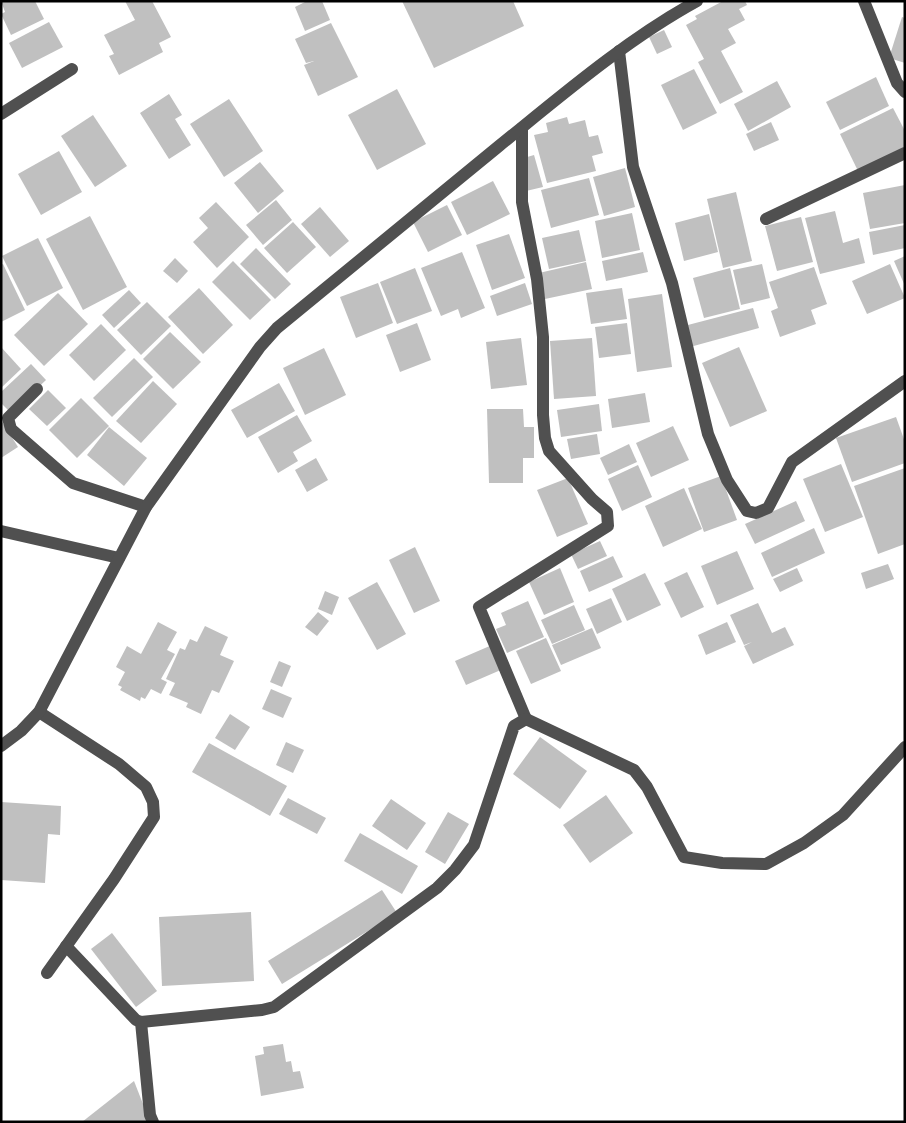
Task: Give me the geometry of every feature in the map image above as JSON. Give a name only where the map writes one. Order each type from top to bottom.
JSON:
[{"type":"street","points":[[1,746],[21,731],[39,712],[146,507],[244,367],[277,328],[522,128],[619,52],[664,20],[697,1]]},
{"type":"street","points":[[864,1],[897,83],[905,92]]},
{"type":"street","points":[[619,52],[633,167],[672,283],[708,434],[726,480],[747,510],[756,512],[768,508],[792,462],[905,381]]},
{"type":"street","points":[[1,114],[72,69]]},
{"type":"street","points":[[522,128],[522,202],[537,279],[543,337],[543,415],[545,438],[549,452],[592,499],[607,512],[608,522],[608,526],[479,607],[526,719],[634,770],[647,787],[684,857],[722,863],[766,864],[804,843],[843,815],[905,748]]},
{"type":"street","points":[[766,219],[905,153]]},
{"type":"street","points":[[37,389],[8,418],[11,429],[73,482],[146,507]]},
{"type":"street","points":[[1,531],[119,558]]},
{"type":"street","points":[[39,712],[119,764],[146,787],[152,802],[154,817],[47,973]]},
{"type":"street","points":[[66,946],[136,1020],[141,1022],[262,1010],[274,1007],[436,888],[455,870],[474,845],[514,726],[526,719]]},
{"type":"street","points":[[141,1022],[150,1114],[153,1122]]},
{"type":"building","points":[[1,1],[35,1],[44,19],[11,35],[1,14],[5,12]]},
{"type":"building","points":[[125,1],[152,1],[171,37],[159,43],[163,52],[119,75],[109,56],[114,54],[104,35],[135,20]]},
{"type":"building","points":[[307,1],[322,1],[330,20],[305,31],[295,7]]},
{"type":"building","points":[[402,1],[513,1],[524,26],[434,68]]},
{"type":"building","points":[[723,1],[745,1],[747,5],[739,9],[745,20],[728,29],[736,43],[721,51],[743,92],[720,104],[698,62],[704,59],[686,25],[697,19],[695,16]]},
{"type":"building","points":[[902,17],[905,18],[905,63],[889,58]]},
{"type":"building","points":[[49,22],[63,47],[22,68],[9,43]]},
{"type":"building","points":[[331,23],[358,77],[318,96],[304,65],[314,61],[306,63],[295,39]]},
{"type":"building","points":[[664,30],[672,47],[657,54],[649,37]]},
{"type":"building","points":[[694,69],[717,113],[683,130],[661,85]]},
{"type":"building","points":[[876,77],[889,106],[840,130],[826,102]]},
{"type":"building","points":[[777,81],[791,107],[748,131],[734,104]]},
{"type":"building","points":[[397,89],[426,144],[377,170],[348,115]]},
{"type":"building","points":[[169,94],[182,115],[175,119],[191,145],[169,159],[140,113]]},
{"type":"building","points":[[229,99],[263,151],[224,177],[190,124]]},
{"type":"building","points":[[893,108],[905,131],[905,149],[858,171],[840,134]]},
{"type":"building","points":[[93,115],[127,166],[95,187],[61,136]]},
{"type":"building","points":[[567,117],[569,124],[585,120],[589,137],[598,135],[603,153],[592,156],[596,171],[547,183],[534,135],[548,132],[546,123]]},
{"type":"building","points":[[771,122],[779,140],[754,151],[746,134]]},
{"type":"building","points":[[59,151],[82,192],[41,215],[18,174]]},
{"type":"building","points":[[534,155],[543,187],[526,191],[517,160]]},
{"type":"building","points":[[260,162],[284,191],[258,213],[234,183]]},
{"type":"building","points":[[625,168],[635,207],[604,216],[593,177]]},
{"type":"building","points":[[589,178],[599,215],[551,228],[541,190]]},
{"type":"building","points":[[493,181],[510,214],[467,235],[451,202]]},
{"type":"building","points":[[905,185],[905,223],[870,229],[863,193]]},
{"type":"building","points":[[736,192],[752,261],[723,268],[707,199]]},
{"type":"building","points":[[276,200],[292,220],[263,245],[246,225]]},
{"type":"building","points":[[216,202],[249,237],[217,268],[193,242],[208,228],[199,218]]},
{"type":"building","points":[[447,205],[462,235],[428,252],[413,222]]},
{"type":"building","points":[[320,207],[349,241],[330,257],[301,224]]},
{"type":"building","points":[[835,211],[843,243],[859,238],[865,263],[820,274],[805,218]]},
{"type":"building","points":[[632,213],[640,250],[602,258],[595,221]]},
{"type":"building","points":[[709,214],[718,252],[684,261],[675,223]]},
{"type":"building","points":[[90,216],[127,287],[83,310],[46,239]]},
{"type":"building","points":[[801,217],[813,262],[777,271],[765,226]]},
{"type":"building","points":[[293,222],[316,247],[287,273],[264,248]]},
{"type":"building","points":[[905,225],[905,248],[873,255],[869,232]]},
{"type":"building","points":[[579,230],[586,261],[549,269],[542,238]]},
{"type":"building","points":[[509,234],[525,278],[492,290],[476,245]]},
{"type":"building","points":[[38,238],[63,288],[27,306],[2,256]]},
{"type":"building","points":[[256,248],[291,284],[275,299],[240,264]]},
{"type":"building","points":[[462,252],[485,308],[461,318],[458,309],[441,316],[421,268]]},
{"type":"building","points":[[643,252],[648,272],[606,281],[602,261]]},
{"type":"building","points":[[905,256],[905,286],[894,261]]},
{"type":"building","points":[[175,258],[188,271],[177,283],[163,271]]},
{"type":"building","points":[[233,261],[271,300],[250,320],[212,282]]},
{"type":"building","points":[[586,262],[592,289],[545,299],[539,273]]},
{"type":"building","points":[[3,264],[25,310],[1,322],[1,265]]},
{"type":"building","points":[[762,264],[770,298],[741,305],[733,270]]},
{"type":"building","points":[[890,264],[905,298],[867,314],[852,281]]},
{"type":"building","points":[[814,267],[827,304],[811,310],[816,324],[780,337],[771,311],[778,308],[769,282]]},
{"type":"building","points":[[415,268],[432,311],[397,324],[380,282]]},
{"type":"building","points":[[730,268],[740,309],[704,318],[693,278]]},
{"type":"building","points":[[378,283],[393,323],[356,338],[340,297]]},
{"type":"building","points":[[525,283],[532,304],[497,316],[490,296]]},
{"type":"building","points":[[199,288],[233,325],[203,354],[168,317]]},
{"type":"building","points":[[622,288],[627,319],[591,324],[586,293]]},
{"type":"building","points":[[129,290],[141,303],[114,328],[102,315]]},
{"type":"building","points":[[58,293],[88,324],[44,366],[14,335]]},
{"type":"building","points":[[662,294],[672,367],[637,372],[628,299]]},
{"type":"building","points":[[147,302],[171,326],[141,355],[117,330]]},
{"type":"building","points":[[753,308],[759,328],[690,347],[684,326]]},
{"type":"building","points":[[417,323],[431,360],[400,372],[386,335]]},
{"type":"building","points":[[627,323],[631,354],[599,358],[595,327]]},
{"type":"building","points":[[101,324],[126,350],[94,381],[69,355]]},
{"type":"building","points":[[170,332],[201,362],[173,389],[143,359]]},
{"type":"building","points":[[521,338],[527,385],[491,389],[486,342]]},
{"type":"building","points":[[592,338],[596,396],[554,399],[550,341]]},
{"type":"building","points":[[1,347],[21,369],[1,388]]},
{"type":"building","points":[[739,347],[767,411],[730,427],[702,363]]},
{"type":"building","points":[[324,348],[346,395],[305,415],[283,368]]},
{"type":"building","points":[[134,358],[153,377],[112,417],[93,398]]},
{"type":"building","points":[[31,364],[46,380],[11,413],[1,403],[1,392]]},
{"type":"building","points":[[153,381],[177,404],[141,443],[116,421]]},
{"type":"building","points":[[279,383],[295,411],[247,438],[231,410]]},
{"type":"building","points":[[48,390],[66,408],[47,426],[29,409]]},
{"type":"building","points":[[645,393],[650,422],[612,428],[608,399]]},
{"type":"building","points":[[81,398],[109,426],[77,458],[49,430]]},
{"type":"building","points":[[599,404],[602,431],[561,437],[557,410]]},
{"type":"building","points":[[487,409],[523,409],[524,427],[534,427],[534,458],[523,458],[523,483],[489,483]]},
{"type":"building","points":[[297,415],[312,441],[293,452],[298,461],[278,473],[258,437]]},
{"type":"building","points":[[896,417],[905,442],[905,463],[852,482],[836,438]]},
{"type":"building","points":[[1,420],[18,447],[1,458]]},
{"type":"building","points":[[673,426],[689,460],[651,477],[636,443]]},
{"type":"building","points":[[109,427],[147,458],[124,486],[87,455]]},
{"type":"building","points":[[597,434],[600,454],[571,459],[567,439]]},
{"type":"building","points":[[629,444],[637,462],[608,475],[600,458]]},
{"type":"building","points":[[316,458],[328,480],[307,492],[295,470]]},
{"type":"building","points":[[841,464],[863,517],[825,532],[803,479]]},
{"type":"building","points":[[638,465],[652,497],[622,511],[608,479]]},
{"type":"building","points":[[905,468],[905,544],[878,554],[854,486]]},
{"type":"building","points":[[721,476],[737,520],[704,532],[688,488]]},
{"type":"building","points":[[568,478],[588,524],[557,537],[537,490]]},
{"type":"building","points":[[684,488],[702,529],[663,547],[645,506]]},
{"type":"building","points":[[796,501],[805,521],[755,544],[745,524]]},
{"type":"building","points":[[814,528],[825,553],[772,577],[761,553]]},
{"type":"building","points":[[600,541],[607,556],[578,569],[571,554]]},
{"type":"building","points":[[415,547],[440,601],[414,613],[389,560]]},
{"type":"building","points":[[737,551],[754,589],[717,605],[701,566]]},
{"type":"building","points":[[613,556],[623,577],[589,592],[580,571]]},
{"type":"building","points":[[888,564],[894,579],[866,589],[861,573]]},
{"type":"building","points":[[560,568],[574,602],[544,615],[529,582]]},
{"type":"building","points":[[797,568],[803,581],[780,592],[773,579]]},
{"type":"building","points":[[687,572],[704,607],[681,618],[664,583]]},
{"type":"building","points":[[645,573],[661,605],[627,621],[612,589]]},
{"type":"building","points":[[377,582],[406,634],[377,650],[348,598]]},
{"type":"building","points":[[325,591],[339,597],[332,615],[318,609]]},
{"type":"building","points":[[611,598],[622,622],[597,634],[586,609]]},
{"type":"building","points":[[528,601],[544,637],[507,653],[496,629],[506,625],[501,613]]},
{"type":"building","points":[[758,603],[772,633],[785,627],[794,645],[753,664],[744,646],[752,642],[744,645],[730,615]]},
{"type":"building","points":[[574,605],[585,630],[552,644],[541,620]]},
{"type":"building","points":[[318,612],[329,621],[317,636],[305,627]]},
{"type":"building","points":[[158,622],[177,632],[167,650],[175,654],[161,679],[167,682],[161,694],[151,689],[145,699],[141,697],[140,701],[120,690],[122,687],[118,685],[125,672],[116,667],[127,646],[141,654]]},
{"type":"building","points":[[727,622],[736,642],[706,655],[698,635]]},
{"type":"building","points":[[205,626],[228,637],[220,655],[234,661],[219,693],[212,690],[201,714],[186,707],[188,703],[169,695],[175,683],[166,679],[180,648],[185,650],[190,639],[197,642]]},
{"type":"building","points":[[592,628],[601,648],[561,665],[552,645]]},
{"type":"building","points":[[546,638],[561,671],[531,684],[516,651]]},
{"type":"building","points":[[492,645],[503,669],[466,685],[455,661]]},
{"type":"building","points":[[279,661],[291,666],[282,687],[270,682]]},
{"type":"building","points":[[271,689],[292,698],[283,718],[262,709]]},
{"type":"building","points":[[230,714],[250,727],[235,750],[215,738]]},
{"type":"building","points":[[540,737],[587,771],[560,809],[513,774]]},
{"type":"building","points":[[286,742],[304,750],[293,773],[276,765]]},
{"type":"building","points":[[209,743],[287,786],[270,816],[192,772]]},
{"type":"building","points":[[606,795],[633,833],[590,863],[563,825]]},
{"type":"building","points":[[288,798],[326,818],[317,834],[279,814]]},
{"type":"building","points":[[391,799],[426,823],[407,850],[372,826]]},
{"type":"building","points":[[1,802],[61,806],[60,835],[48,834],[45,883],[1,880]]},
{"type":"building","points":[[448,812],[469,824],[445,864],[425,852]]},
{"type":"building","points":[[360,833],[418,866],[402,894],[344,861]]},
{"type":"building","points":[[382,890],[397,913],[282,984],[268,961]]},
{"type":"building","points":[[251,912],[254,981],[162,986],[159,917]]},
{"type":"building","points":[[112,933],[157,991],[136,1007],[91,949]]},
{"type":"building","points":[[283,1044],[286,1062],[291,1061],[293,1072],[300,1071],[304,1088],[261,1096],[255,1056],[264,1054],[263,1047]]},
{"type":"building","points":[[134,1081],[150,1122],[82,1122]]}]
